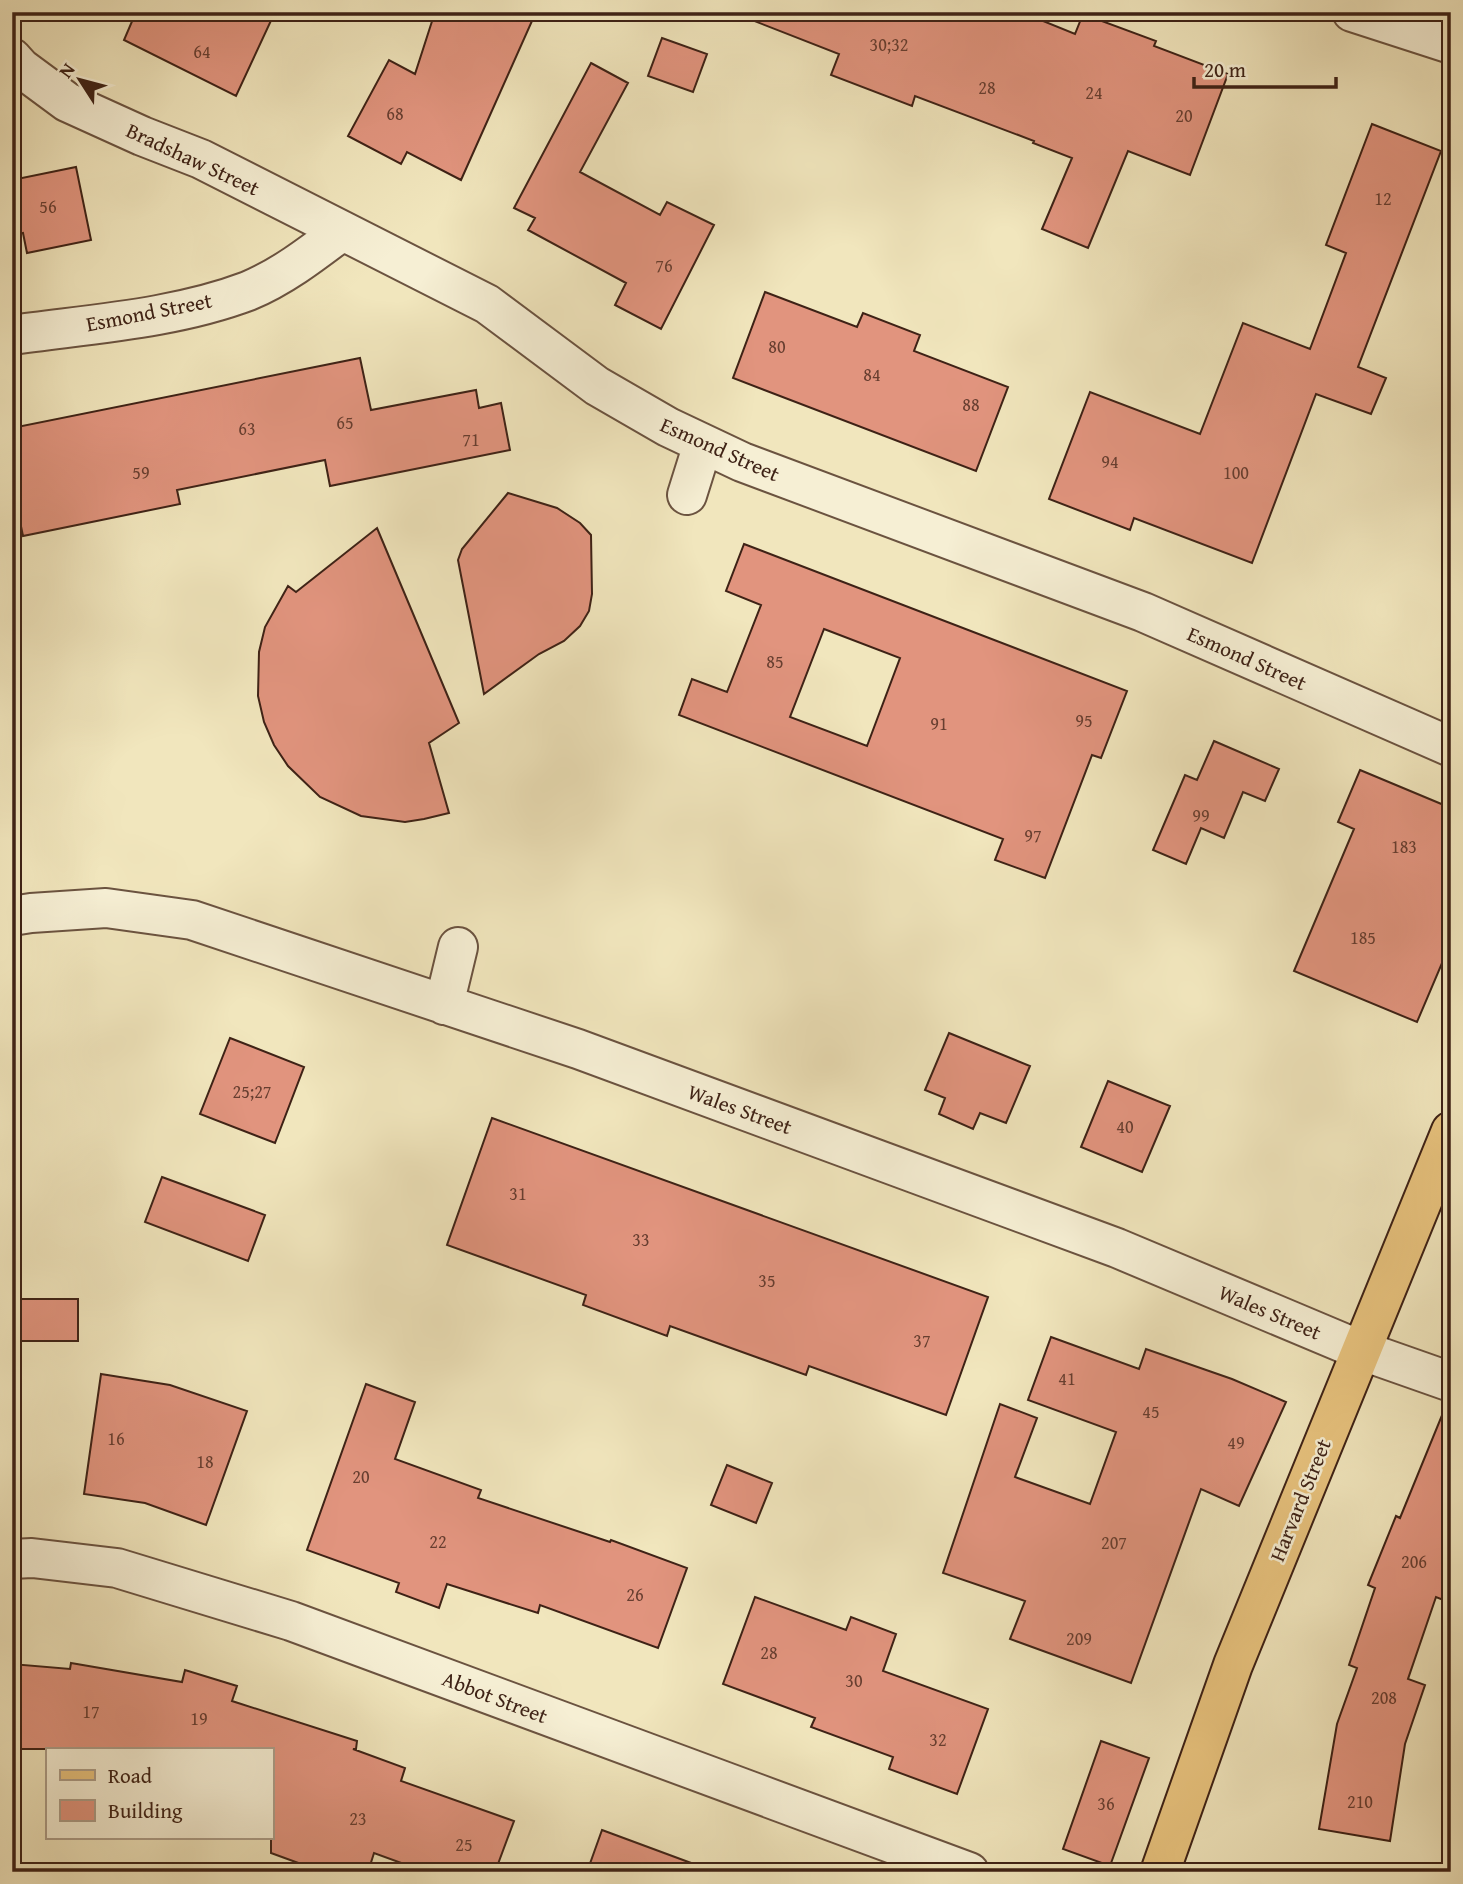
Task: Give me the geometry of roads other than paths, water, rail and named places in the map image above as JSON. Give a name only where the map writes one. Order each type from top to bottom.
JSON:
[{"type":"main road","name":"Harvard Street","points":[[1160,1872],[1233,1665],[1451,1131]]},
{"type":"street","points":[[1352,12],[1451,44]]},
{"type":"street","name":"Bradshaw Street","points":[[12,58],[21,68],[67,102],[201,159],[342,231]]},
{"type":"street","name":"Esmond Street","points":[[12,335],[178,311],[249,290],[299,263],[342,231],[487,304],[597,386],[703,444],[742,462],[1143,612],[1451,747]]},
{"type":"street","points":[[687,495],[703,444]]},
{"type":"street","name":"Wales Street","points":[[12,916],[106,908],[192,920],[578,1049],[1117,1248],[1360,1350],[1451,1382]]},
{"type":"street","points":[[444,1005],[458,947]]},
{"type":"street","name":"Abbot Street","points":[[12,1559],[32,1558],[117,1568],[291,1621],[969,1872]]}]
